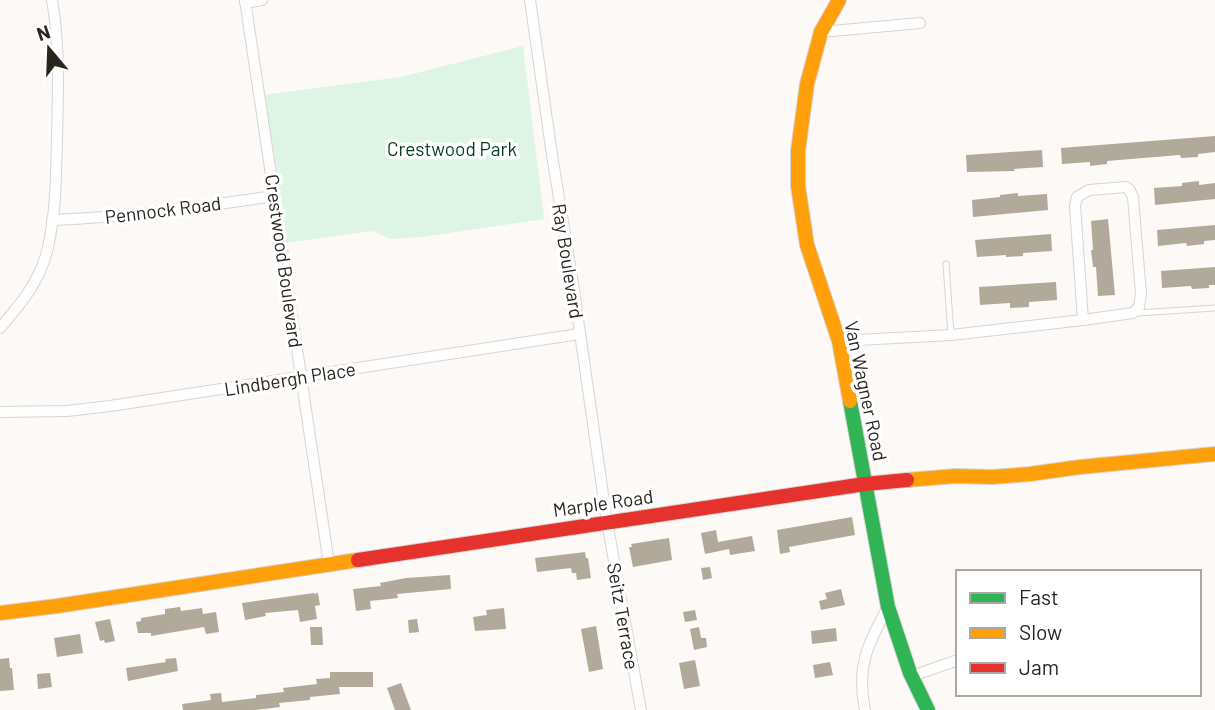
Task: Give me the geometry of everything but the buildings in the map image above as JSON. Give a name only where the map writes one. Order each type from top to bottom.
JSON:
[{"type":"street","points":[[0,328],[29,293],[47,253],[55,189],[58,103],[56,23],[52,0]]},
{"type":"street","points":[[245,1],[262,0]]},
{"type":"street","name":"Ray Boulevard","points":[[530,0],[607,522]]},
{"type":"street","name":"Van Wagner Road","points":[[839,0],[821,32],[807,84],[798,151],[798,186],[807,245],[839,341],[888,607],[901,649],[928,710]]},
{"type":"street","name":"Crestwood Boulevard","points":[[245,1],[329,564]]},
{"type":"street","points":[[821,32],[920,23]]},
{"type":"street","points":[[839,341],[951,335],[1083,320],[1133,313],[1139,307],[1141,294],[1133,197],[1126,187],[1089,190],[1077,197],[1075,205],[1083,320]]},
{"type":"street","name":"Pennock Road","points":[[52,220],[186,209],[274,196]]},
{"type":"street","name":"Lindbergh Place","points":[[0,412],[67,411],[110,406],[579,334]]},
{"type":"street","name":"Marple Road","points":[[0,613],[866,484],[956,476],[1030,474],[1215,454]]},
{"type":"street","name":"Seitz Terrace","points":[[607,522],[641,710]]},
{"type":"street","points":[[865,710],[862,670],[872,636],[888,607]]},
{"type":"street","points":[[912,676],[956,661]]},
{"type":"lane","points":[[946,264],[951,335]]},
{"type":"lane","points":[[1133,313],[1215,308]]},
{"type":"green space","name":"Crestwood Park","points":[[523,46],[544,219],[421,237],[390,239],[373,231],[284,243],[263,95],[401,77]]},
{"type":"traffic: fast","points":[[850,401],[888,607],[910,673],[928,710]]},
{"type":"traffic: slow","points":[[839,0],[821,32],[807,84],[798,151],[798,186],[807,245],[839,341],[850,401]]},
{"type":"traffic: slow","points":[[907,480],[1030,474],[1215,454]]},
{"type":"traffic: slow","points":[[0,613],[358,560]]},
{"type":"traffic: jam","points":[[358,560],[907,480]]}]
